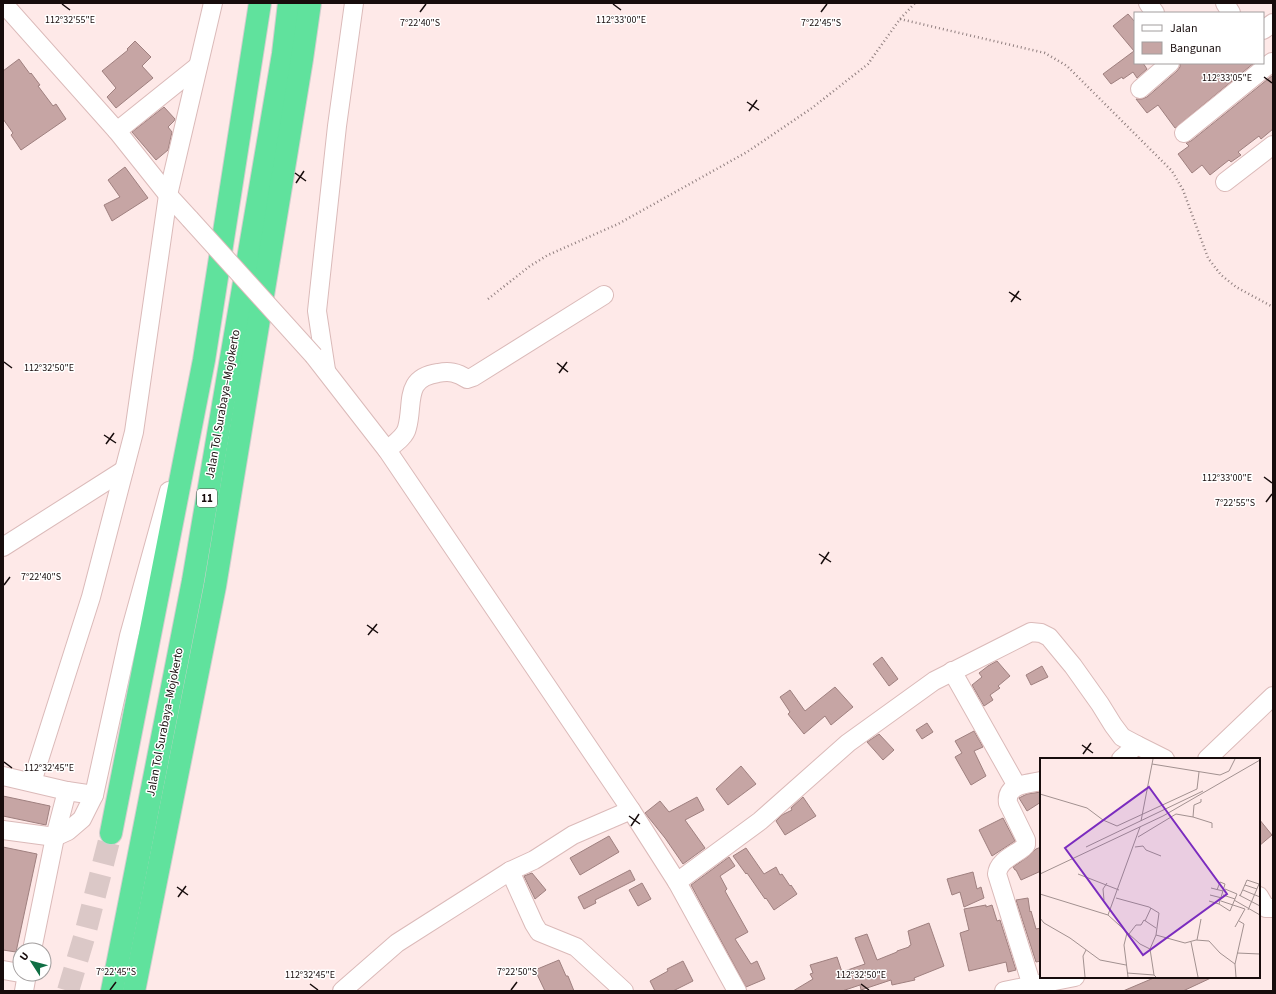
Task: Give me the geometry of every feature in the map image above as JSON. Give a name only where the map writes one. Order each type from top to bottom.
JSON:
[{"type":"highway","points":[[111,833],[204,360],[260,3]]},
{"type":"highway","name":"Jalan Tol Surabaya–Mojokerto","points":[[112,991],[193,581],[283,54],[290,3]]},
{"type":"highway","name":"Jalan Tol Surabaya–Mojokerto","points":[[134,991],[215,586],[310,3]]},
{"type":"street","points":[[3,3],[117,131],[168,195],[314,356],[387,450],[631,810],[677,882],[737,991]]},
{"type":"street","points":[[326,370],[317,311],[337,126],[354,3]]},
{"type":"street","points":[[1148,3],[1154,12]]},
{"type":"street","points":[[1225,3],[1230,12]]},
{"type":"street","points":[[32,782],[90,597],[134,432],[168,195],[211,4]]},
{"type":"street","points":[[1264,29],[1273,23]]},
{"type":"street","points":[[1140,89],[1169,64]]},
{"type":"street","points":[[1184,133],[1262,64]]},
{"type":"street","points":[[117,131],[198,66]]},
{"type":"street","points":[[1226,182],[1273,145]]},
{"type":"street","points":[[387,450],[396,441],[404,436],[407,428],[410,398],[414,386],[424,377],[435,373],[449,371],[461,374],[467,379],[473,377],[604,295]]},
{"type":"street","points":[[3,830],[55,838],[68,831],[82,819],[94,795],[129,636],[204,360]]},
{"type":"street","points":[[3,547],[124,470]]},
{"type":"street","points":[[677,882],[760,820],[848,742],[934,681],[1031,632],[1041,632],[1049,637],[1073,666],[1122,737],[1163,758]]},
{"type":"street","points":[[952,671],[1017,786]]},
{"type":"street","points":[[1208,758],[1273,696]]},
{"type":"street","points":[[1122,758],[1137,746]]},
{"type":"street","points":[[3,776],[66,791],[94,795]]},
{"type":"street","points":[[1032,986],[997,870],[1000,864],[1026,845],[1026,840],[1008,803],[1008,793],[1017,786],[1040,781]]},
{"type":"street","points":[[34,942],[66,791]]},
{"type":"street","points":[[342,991],[398,943],[510,871],[534,860],[573,836],[631,810]]},
{"type":"street","points":[[510,871],[539,932],[576,947],[624,991]]},
{"type":"street","points":[[1004,991],[1070,978]]},
{"type":"path","points":[[488,299],[530,266],[548,255],[618,224],[747,152],[812,108],[868,64],[900,19],[915,3]]},
{"type":"path","points":[[900,19],[1044,53],[1067,66],[1172,171],[1183,190],[1208,258],[1221,275],[1236,287],[1273,307]]},
{"type":"building","points":[[1128,14],[1134,21],[1134,51],[1113,26]]},
{"type":"building","points":[[135,41],[151,57],[142,66],[153,78],[116,108],[107,97],[116,88],[102,71],[128,50],[127,49]]},
{"type":"building","points":[[1134,51],[1134,64],[1144,64],[1147,69],[1137,78],[1133,72],[1123,79],[1122,77],[1111,84],[1103,74]]},
{"type":"building","points":[[19,59],[40,85],[38,86],[53,106],[56,104],[66,119],[21,150],[11,135],[13,133],[3,119],[3,71]]},
{"type":"building","points":[[1180,64],[1253,64],[1175,128],[1158,105],[1147,113],[1136,99],[1147,97],[1180,67]]},
{"type":"building","points":[[1273,75],[1273,129],[1261,139],[1259,136],[1238,152],[1241,155],[1231,162],[1229,160],[1210,175],[1202,165],[1192,173],[1178,154],[1189,146],[1186,143],[1191,141]]},
{"type":"building","points":[[164,107],[175,119],[168,127],[172,132],[168,150],[156,160],[132,132]]},
{"type":"building","points":[[125,167],[148,198],[112,221],[104,205],[120,197],[108,180]]},
{"type":"building","points":[[882,657],[898,679],[889,686],[873,664]]},
{"type":"building","points":[[997,661],[1010,676],[998,686],[1000,688],[990,695],[993,700],[984,706],[972,685],[982,677],[979,673]]},
{"type":"building","points":[[1042,666],[1048,677],[1031,685],[1026,675]]},
{"type":"building","points":[[835,687],[853,707],[831,725],[825,716],[804,734],[788,714],[790,712],[780,697],[790,690],[805,711]]},
{"type":"building","points":[[927,723],[933,732],[922,739],[916,730]]},
{"type":"building","points":[[974,731],[983,747],[974,751],[986,776],[971,785],[955,757],[962,753],[955,741]]},
{"type":"building","points":[[879,734],[894,750],[883,760],[867,742]]},
{"type":"building","points":[[741,766],[756,784],[728,805],[716,789]]},
{"type":"building","points":[[1040,792],[1040,803],[1027,811],[1019,798],[1027,794]]},
{"type":"building","points":[[3,796],[50,806],[46,825],[3,816]]},
{"type":"building","points":[[697,797],[704,810],[685,820],[705,848],[683,864],[645,813],[660,801],[669,812]]},
{"type":"building","points":[[803,797],[816,816],[785,835],[776,821],[782,815],[792,810],[791,808]]},
{"type":"building","points":[[1003,818],[1015,841],[992,856],[979,830]]},
{"type":"building","points":[[1260,820],[1272,835],[1260,845]]},
{"type":"building","points":[[609,836],[619,852],[580,875],[570,858]]},
{"type":"building","points":[[3,847],[37,854],[18,942],[12,942],[12,951],[3,950]]},
{"type":"building","points":[[1040,847],[1040,871],[1021,880],[1013,867]]},
{"type":"building","points":[[746,848],[764,874],[776,867],[780,875],[782,874],[797,894],[774,910],[733,856]]},
{"type":"building","points":[[729,857],[735,866],[720,876],[727,889],[725,891],[748,932],[735,939],[751,964],[757,961],[765,979],[746,987],[691,885]]},
{"type":"building","points":[[630,870],[635,880],[595,900],[596,903],[584,909],[578,897]]},
{"type":"building","points":[[973,872],[977,889],[981,887],[984,898],[964,907],[960,892],[952,895],[947,879]]},
{"type":"building","points":[[532,873],[546,890],[535,899],[524,876]]},
{"type":"building","points":[[642,883],[651,899],[638,906],[629,890]]},
{"type":"building","points":[[1028,898],[1030,912],[1031,911],[1036,929],[1040,928],[1040,961],[1036,962],[1016,900]]},
{"type":"building","points":[[986,905],[986,907],[992,905],[997,921],[1000,920],[1016,970],[1008,972],[1006,962],[969,971],[960,933],[969,930],[964,909]]},
{"type":"building","points":[[929,923],[944,966],[914,978],[915,980],[892,985],[891,980],[861,990],[860,985],[842,991],[793,991],[813,979],[810,974],[813,973],[810,965],[837,957],[842,972],[865,964],[855,938],[867,934],[877,960],[909,947],[911,945],[908,931]]},
{"type":"building","points":[[559,960],[574,991],[545,991],[535,970]]},
{"type":"building","points":[[683,961],[693,981],[673,991],[655,991],[650,981],[668,971],[667,969]]},
{"type":"building","points":[[1154,978],[1211,978],[1183,991],[1123,991]]},
{"type":"tunnel","points":[[68,991],[85,934],[111,833]]}]
